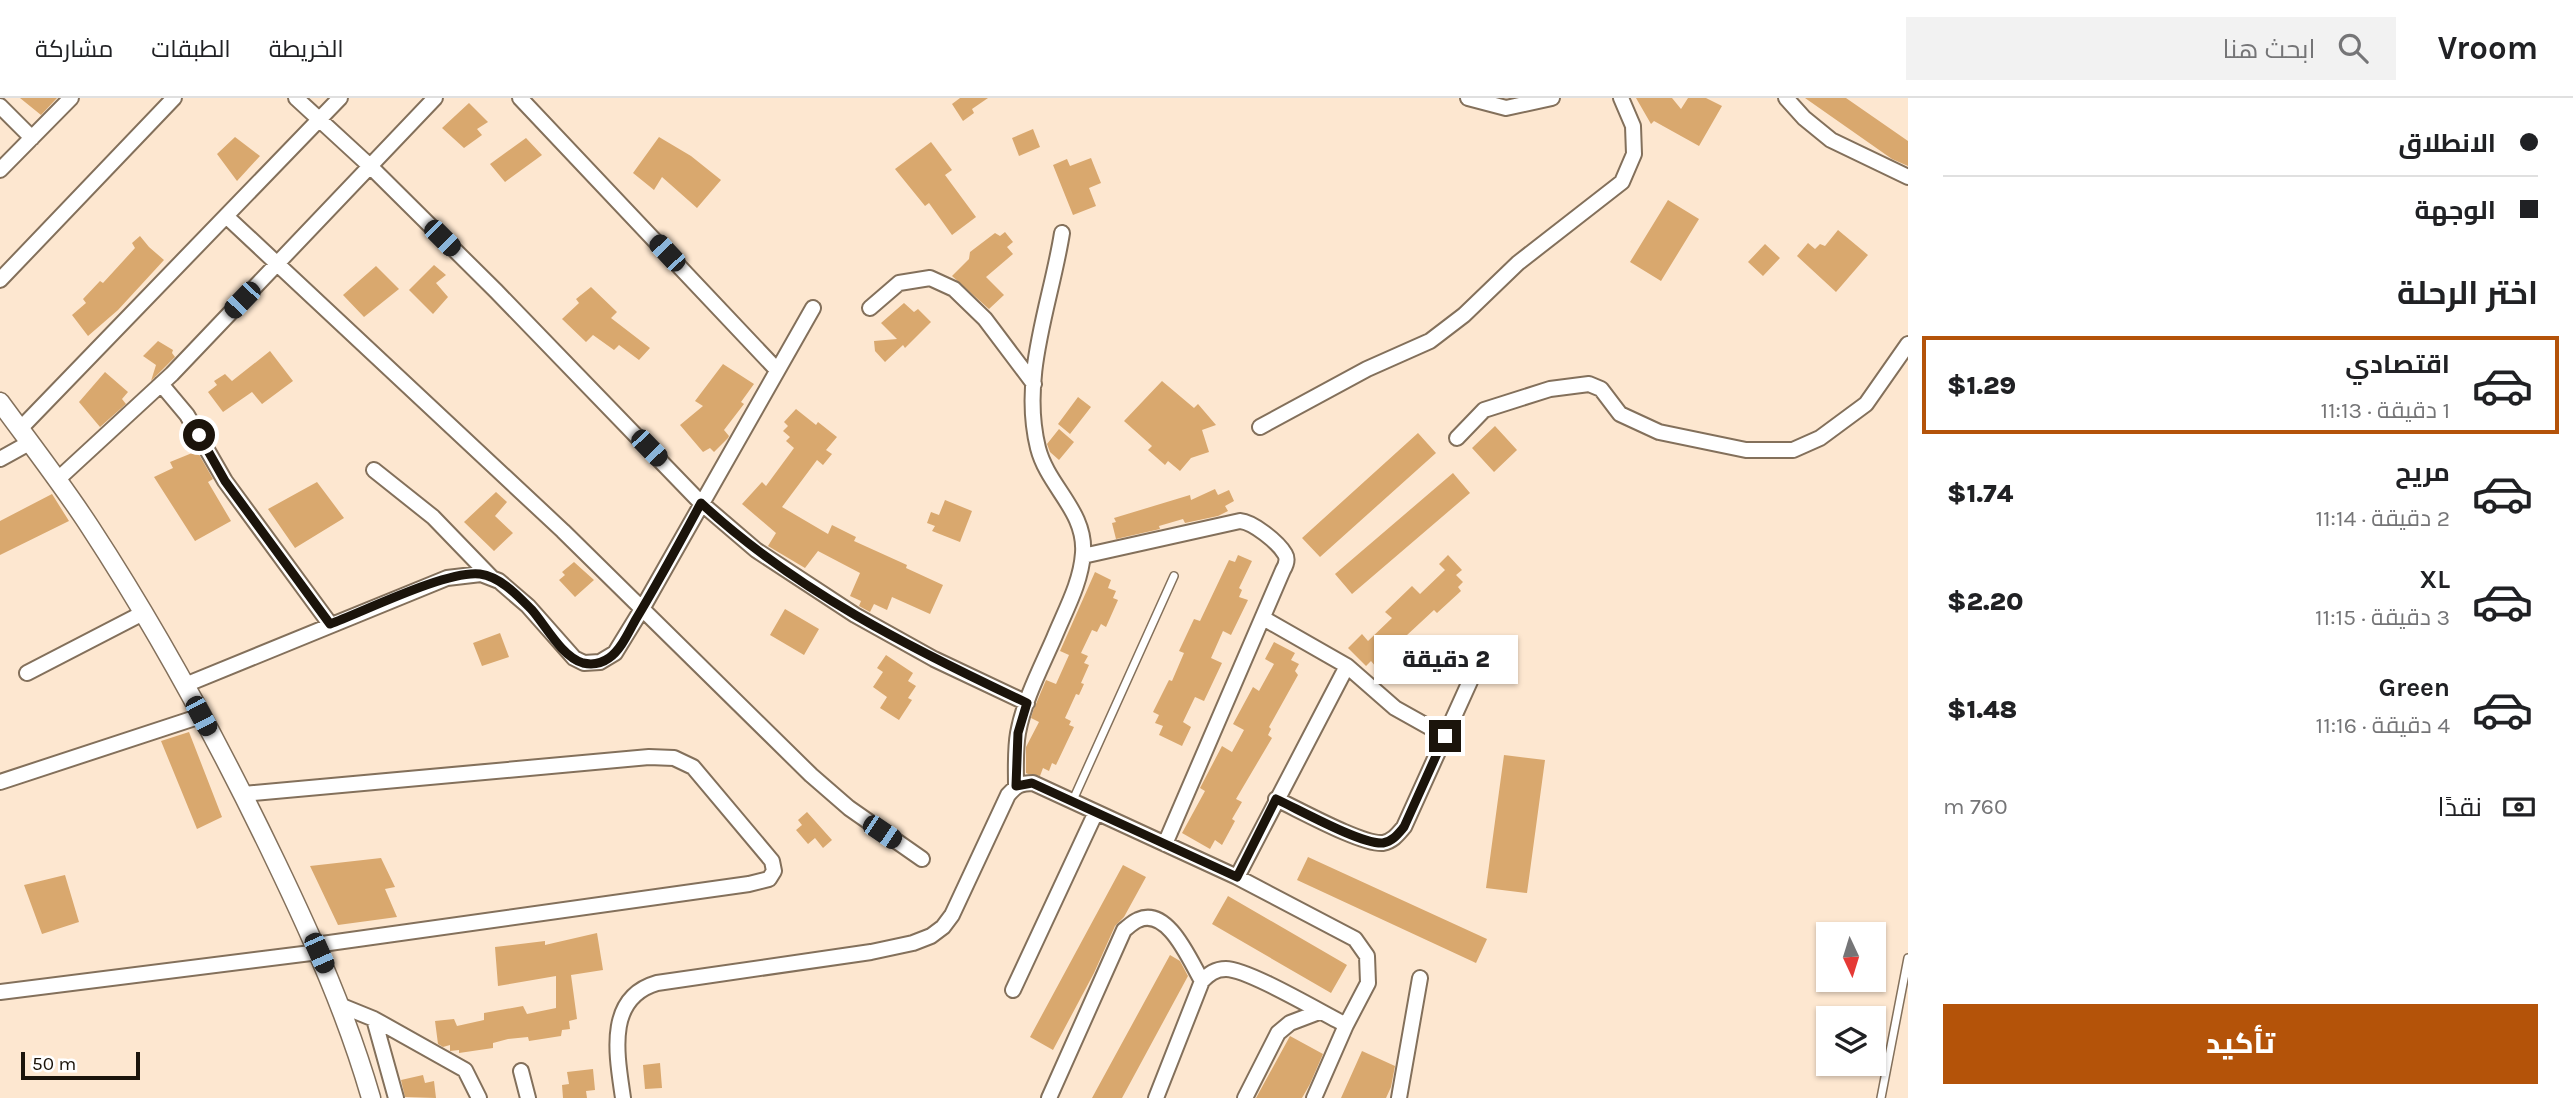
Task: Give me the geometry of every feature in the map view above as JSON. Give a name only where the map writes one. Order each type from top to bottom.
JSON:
[{"type":"street","points":[[0,170],[71,98]]},
{"type":"street","points":[[0,280],[174,98]]},
{"type":"street","points":[[296,98],[371,167],[566,362],[701,503],[755,551],[855,615],[933,659],[1027,703]]},
{"type":"street","points":[[0,459],[25,436],[226,216],[340,98]]},
{"type":"street","points":[[57,480],[160,384],[435,98]]},
{"type":"street","points":[[520,98],[777,370]]},
{"type":"street","points":[[1468,98],[1506,108],[1552,98]]},
{"type":"street","points":[[1260,427],[1367,369],[1430,341],[1464,315],[1518,263],[1622,182],[1634,155],[1633,126],[1620,98]]},
{"type":"street","points":[[1786,98],[1804,118],[1831,140],[1908,177]]},
{"type":"street","points":[[0,106],[32,138]]},
{"type":"street","points":[[226,216],[515,485],[811,775],[849,808],[922,859]]},
{"type":"street","points":[[1016,786],[1018,733],[1027,703],[1075,589],[1083,556],[1081,529],[1073,510],[1050,477],[1038,449],[1033,415],[1034,384],[1044,313],[1062,233]]},
{"type":"street","points":[[870,308],[899,283],[930,278],[954,289],[985,319],[1034,384]]},
{"type":"street","points":[[374,470],[433,517],[491,577],[511,590],[574,658],[584,663],[600,662],[615,653],[642,609],[813,308]]},
{"type":"street","points":[[1457,438],[1485,410],[1550,389],[1589,384],[1601,389],[1620,414],[1659,432],[1746,450],[1793,450],[1820,438],[1866,404],[1908,344]]},
{"type":"street","points":[[160,384],[187,415],[225,481],[330,624]]},
{"type":"street","points":[[0,402],[89,526],[185,685],[244,794],[342,1006],[371,1098]]},
{"type":"street","points":[[1083,556],[1240,521],[1255,525],[1286,555],[1287,562],[1164,844]]},
{"type":"street","points":[[185,685],[447,578],[471,574],[491,577]]},
{"type":"street","points":[[27,673],[143,613]]},
{"type":"street","points":[[1262,618],[1348,666],[1395,708],[1445,736]]},
{"type":"street","points":[[1237,877],[1348,666]]},
{"type":"street","points":[[1276,799],[1363,840],[1382,843],[1396,838],[1404,827],[1471,679]]},
{"type":"street","points":[[0,782],[201,716]]},
{"type":"street","points":[[0,992],[317,949],[749,884],[769,878],[774,870],[772,862],[693,767],[674,758],[649,757],[244,794]]},
{"type":"street","points":[[623,1098],[618,1062],[619,1029],[626,1002],[642,987],[871,952],[913,943],[931,936],[943,927],[952,915],[1008,795],[1016,786],[1032,783],[1237,877],[1355,939],[1361,946],[1369,968],[1368,983],[1314,1098]]},
{"type":"street","points":[[1013,990],[1096,812]]},
{"type":"street","points":[[1049,1098],[1124,930],[1139,919],[1154,919],[1168,926],[1202,981]]},
{"type":"street","points":[[1156,1098],[1202,981],[1211,972],[1227,969],[1249,976],[1346,1025]]},
{"type":"street","points":[[1399,1098],[1420,978]]},
{"type":"street","points":[[342,1006],[374,1018],[465,1070],[479,1098]]},
{"type":"street","points":[[1245,1098],[1278,1033],[1290,1023],[1320,1012]]},
{"type":"street","points":[[374,1018],[396,1098]]},
{"type":"street","points":[[521,1070],[528,1098]]},
{"type":"lane","points":[[1072,801],[1174,576]]},
{"type":"lane","points":[[1881,1098],[1908,958]]},
{"type":"building","points":[[20,98],[57,98],[41,115]]},
{"type":"building","points":[[960,98],[988,98],[972,109],[974,113],[963,121],[952,104]]},
{"type":"building","points":[[1636,98],[1672,98],[1681,109],[1688,98],[1706,98],[1722,106],[1699,146],[1654,121],[1651,124]]},
{"type":"building","points":[[1805,98],[1846,98],[1908,141],[1908,166],[1892,159]]},
{"type":"building","points":[[469,103],[488,122],[477,129],[482,135],[464,148],[442,128]]},
{"type":"building","points":[[1033,129],[1040,147],[1019,156],[1012,138]]},
{"type":"building","points":[[235,137],[260,156],[237,181],[217,154]]},
{"type":"building","points":[[659,137],[691,156],[721,180],[697,208],[662,177],[654,190],[633,173]]},
{"type":"building","points":[[526,138],[542,155],[505,182],[490,164]]},
{"type":"building","points":[[931,142],[952,170],[945,175],[976,217],[952,235],[929,203],[925,206],[895,169]]},
{"type":"building","points":[[1091,158],[1101,183],[1089,188],[1096,206],[1073,215],[1053,165],[1067,159],[1070,166]]},
{"type":"building","points":[[1668,200],[1699,219],[1661,281],[1630,262]]},
{"type":"building","points":[[1838,230],[1868,255],[1836,292],[1797,256],[1808,243],[1815,249],[1820,244],[1825,246]]},
{"type":"building","points":[[1005,232],[1013,242],[1007,247],[1013,254],[986,277],[1004,295],[989,309],[952,276],[969,259],[970,252],[995,233],[1000,236]]},
{"type":"building","points":[[140,236],[164,260],[118,310],[88,336],[72,315],[86,303],[83,299],[100,281],[103,283],[135,248],[132,243]]},
{"type":"building","points":[[1765,244],[1780,258],[1763,276],[1748,262]]},
{"type":"building","points":[[434,265],[446,275],[436,283],[448,297],[433,314],[409,290]]},
{"type":"building","points":[[376,266],[399,289],[364,317],[343,295]]},
{"type":"building","points":[[591,287],[617,312],[611,318],[650,348],[639,360],[619,345],[614,350],[593,335],[586,342],[562,319],[579,303],[576,299]]},
{"type":"building","points":[[904,303],[914,312],[918,309],[931,322],[905,348],[903,345],[885,362],[875,351],[874,341],[897,339],[881,323]]},
{"type":"building","points":[[158,341],[173,350],[175,357],[151,381],[156,365],[143,356]]},
{"type":"building","points":[[270,351],[293,381],[262,404],[252,392],[223,412],[208,392],[217,385],[214,381],[225,374],[232,381]]},
{"type":"building","points":[[723,364],[754,384],[741,402],[744,404],[724,430],[728,438],[714,452],[710,448],[703,452],[680,425],[703,406],[695,401]]},
{"type":"building","points":[[105,372],[128,392],[122,399],[126,404],[100,427],[79,402]]},
{"type":"building","points":[[1162,381],[1194,408],[1198,404],[1216,425],[1202,430],[1209,452],[1191,458],[1180,471],[1168,461],[1165,465],[1148,450],[1152,446],[1124,421]]},
{"type":"building","points":[[1078,397],[1091,407],[1070,434],[1058,424]]},
{"type":"building","points":[[796,409],[837,437],[826,450],[832,454],[823,465],[817,460],[782,507],[828,534],[832,525],[856,537],[854,541],[943,585],[930,614],[892,597],[887,610],[874,604],[870,612],[859,606],[861,601],[850,596],[860,573],[818,551],[805,568],[768,546],[776,533],[742,504],[762,482],[766,486],[794,448],[786,441],[790,437],[783,431],[788,426],[784,422]]},
{"type":"building","points":[[1495,426],[1517,450],[1494,472],[1472,448]]},
{"type":"building","points":[[1059,429],[1074,442],[1059,460],[1050,452],[1047,444]]},
{"type":"building","points":[[1418,433],[1436,453],[1320,557],[1302,538]]},
{"type":"building","points":[[197,451],[213,479],[208,482],[231,521],[195,541],[154,477],[173,468],[170,462]]},
{"type":"building","points":[[1453,473],[1470,493],[1352,594],[1335,574]]},
{"type":"building","points":[[317,482],[344,518],[295,548],[268,509]]},
{"type":"building","points":[[1215,489],[1218,495],[1229,490],[1234,501],[1225,506],[1228,511],[1218,516],[1185,523],[1183,519],[1159,526],[1160,529],[1116,539],[1112,523],[1116,522],[1114,518],[1190,495],[1191,500]]},
{"type":"building","points":[[496,492],[507,502],[495,516],[513,533],[494,551],[464,522]]},
{"type":"building","points":[[52,494],[69,521],[0,555],[0,521]]},
{"type":"building","points":[[945,500],[972,511],[960,542],[932,531],[935,526],[927,523],[931,512],[939,515]]},
{"type":"building","points":[[1238,555],[1252,561],[1239,588],[1242,590],[1239,597],[1248,600],[1231,635],[1223,631],[1211,658],[1222,663],[1204,701],[1195,697],[1183,722],[1191,727],[1182,746],[1159,735],[1163,726],[1155,723],[1159,715],[1153,712],[1169,680],[1172,681],[1184,653],[1179,651],[1194,619],[1200,621],[1229,560],[1235,562]]},
{"type":"building","points":[[1448,555],[1462,570],[1456,575],[1463,582],[1458,587],[1461,591],[1437,613],[1434,610],[1393,648],[1396,651],[1385,662],[1383,660],[1376,667],[1371,661],[1366,666],[1348,648],[1362,634],[1368,641],[1392,618],[1385,612],[1412,586],[1420,594],[1445,570],[1439,564]]},
{"type":"building","points":[[574,562],[594,580],[575,597],[559,580],[565,575],[562,572]]},
{"type":"building","points":[[1095,572],[1111,580],[1108,588],[1116,591],[1113,598],[1118,600],[1106,627],[1101,624],[1097,632],[1092,630],[1081,653],[1088,656],[1084,663],[1089,665],[1081,683],[1084,684],[1079,695],[1076,694],[1065,718],[1071,721],[1069,725],[1074,727],[1056,765],[1052,763],[1049,771],[1043,768],[1040,776],[1028,774],[1026,747],[1039,722],[1031,718],[1033,711],[1046,680],[1056,684],[1069,655],[1060,651]]},
{"type":"building","points":[[785,609],[819,629],[804,655],[770,635]]},
{"type":"building","points":[[500,633],[509,657],[482,666],[473,643]]},
{"type":"building","points":[[1274,642],[1295,653],[1291,660],[1299,664],[1295,671],[1298,675],[1269,727],[1271,729],[1268,735],[1272,738],[1236,799],[1242,802],[1232,819],[1235,821],[1222,845],[1215,840],[1210,849],[1182,833],[1205,791],[1200,788],[1222,746],[1232,752],[1244,730],[1233,724],[1253,687],[1259,691],[1274,664],[1265,659]]},
{"type":"building","points":[[886,655],[913,673],[908,681],[916,686],[908,698],[912,700],[899,720],[880,708],[887,697],[873,687],[883,672],[877,668]]},
{"type":"building","points":[[189,732],[222,817],[197,829],[161,741]]},
{"type":"building","points":[[1504,755],[1545,760],[1527,893],[1486,888]]},
{"type":"building","points":[[807,812],[832,840],[823,848],[815,838],[808,844],[796,830],[802,825],[798,820]]},
{"type":"building","points":[[1308,857],[1487,939],[1476,963],[1297,880]]},
{"type":"building","points":[[381,858],[395,887],[385,889],[397,917],[338,925],[310,866]]},
{"type":"building","points":[[1123,865],[1146,877],[1124,917],[1115,926],[1094,973],[1053,1050],[1030,1037]]},
{"type":"building","points":[[65,875],[79,922],[42,934],[24,885]]},
{"type":"building","points":[[1228,896],[1347,965],[1331,993],[1212,924]]},
{"type":"building","points":[[597,933],[603,970],[571,975],[577,1019],[569,1021],[570,1029],[562,1030],[561,1036],[529,1041],[528,1037],[508,1039],[493,1043],[493,1048],[459,1053],[459,1050],[450,1051],[450,1045],[443,1047],[438,1044],[435,1021],[454,1019],[457,1026],[484,1020],[484,1013],[523,1006],[527,1014],[556,1008],[556,976],[498,986],[495,947],[545,941],[545,945]]},
{"type":"building","points":[[1170,955],[1180,961],[1188,976],[1122,1098],[1092,1098]]},
{"type":"building","points":[[1290,1036],[1323,1054],[1310,1084],[1302,1098],[1256,1098]]},
{"type":"building","points":[[1362,1051],[1395,1066],[1386,1098],[1341,1098]]},
{"type":"building","points":[[660,1063],[662,1088],[645,1089],[643,1065]]},
{"type":"building","points":[[593,1069],[595,1090],[586,1091],[587,1098],[563,1098],[562,1085],[569,1084],[567,1072]]},
{"type":"building","points":[[423,1075],[425,1083],[434,1081],[436,1098],[405,1097],[401,1080]]},
{"type":"route","points":[[199,435],[225,481],[330,624],[447,578],[481,574],[499,581],[511,590],[564,649],[584,663],[600,662],[615,653],[701,503],[755,551],[855,615],[933,659],[1027,703],[1018,733],[1016,786],[1032,783],[1237,877],[1276,799],[1363,840],[1382,843],[1396,838],[1404,827],[1445,736]]}]
